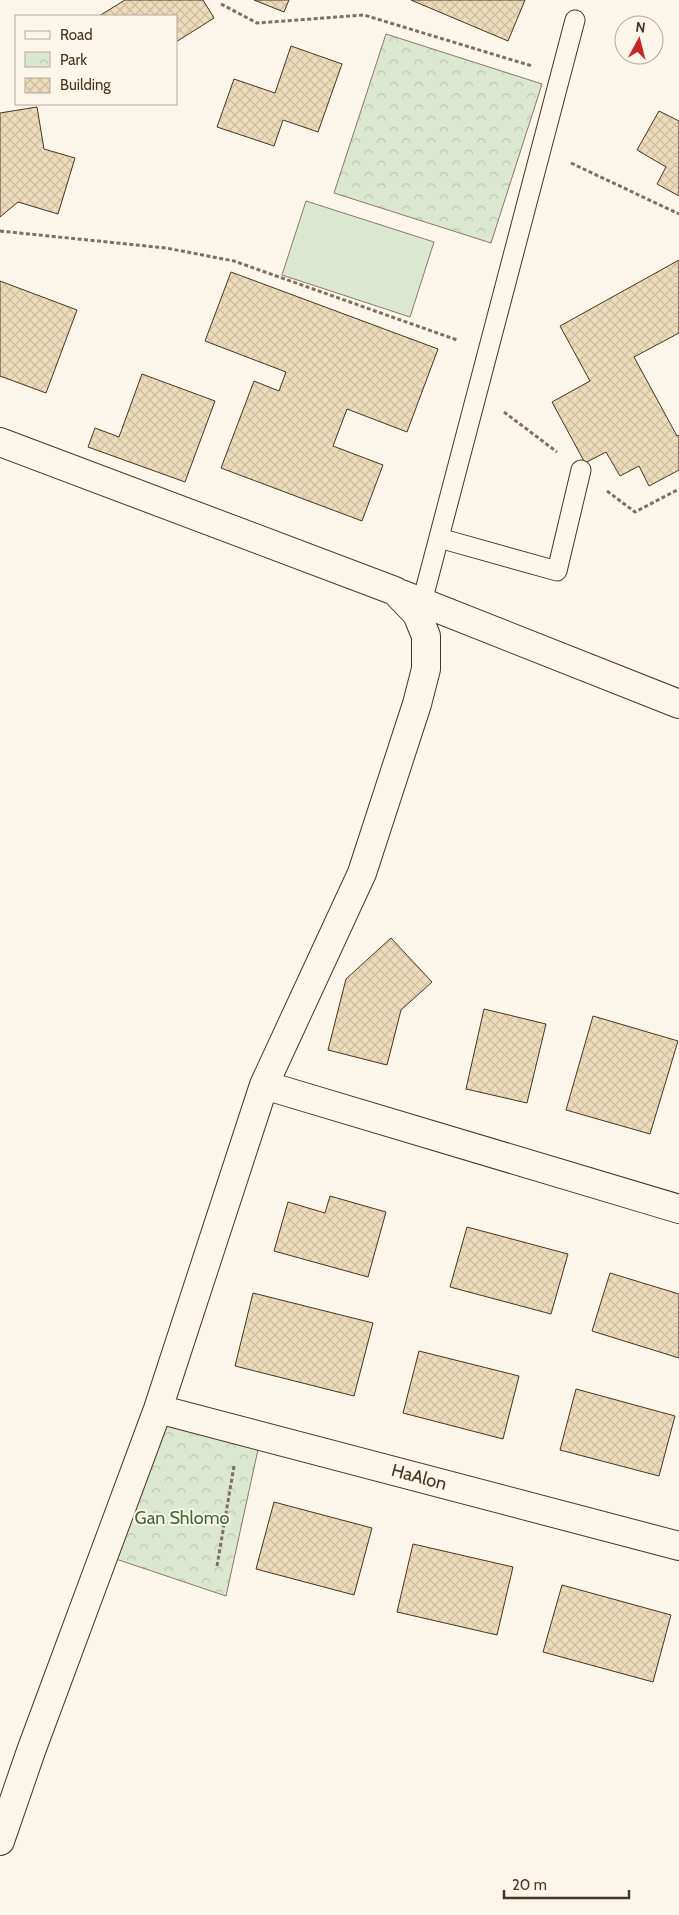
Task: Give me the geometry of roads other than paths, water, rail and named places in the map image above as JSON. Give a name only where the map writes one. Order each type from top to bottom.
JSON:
[{"type":"street","points":[[0,442],[395,591],[679,704]]},
{"type":"street","points":[[0,1841],[31,1751],[158,1409],[264,1085],[362,873],[417,704],[426,669],[426,636],[417,614],[395,591]]},
{"type":"street","points":[[264,1085],[679,1209]]},
{"type":"street","name":"HaAlon","points":[[158,1409],[679,1546]]},
{"type":"lane","points":[[422,602],[576,20]]},
{"type":"lane","points":[[439,538],[557,571],[581,470]]},
{"type":"park label","name":"Gan Shlomo","points":[[182,1518]]}]
